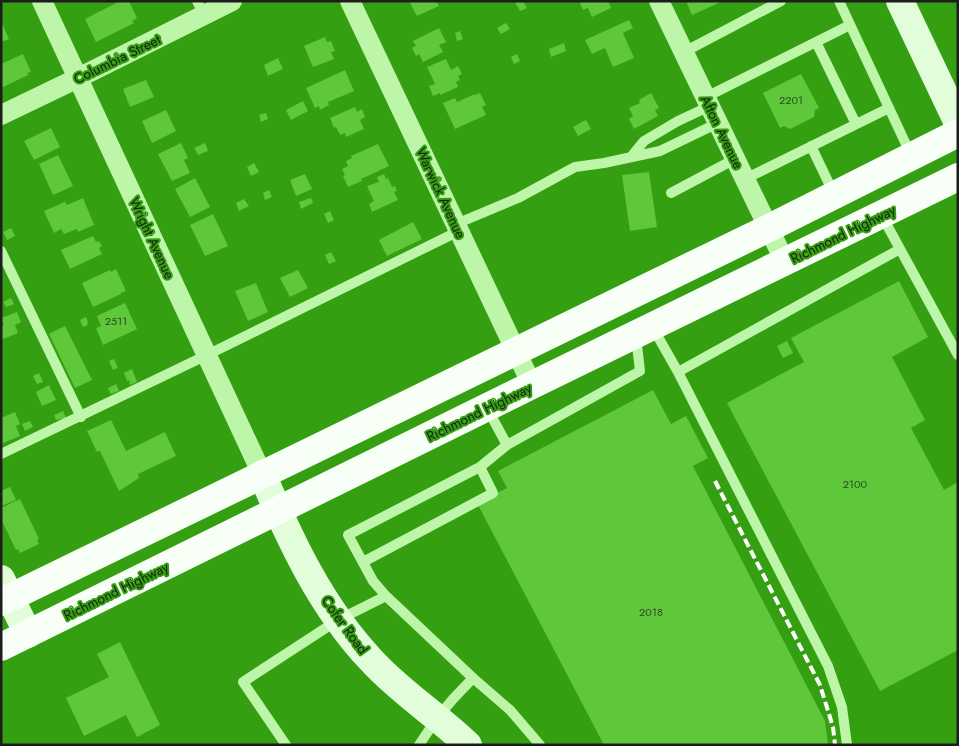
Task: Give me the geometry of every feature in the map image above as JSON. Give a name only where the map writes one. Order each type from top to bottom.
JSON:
[{"type":"main road","points":[[4,593],[262,474],[768,228],[958,133]]},
{"type":"main road","name":"Richmond Highway","points":[[1,647],[532,385],[958,178]]},
{"type":"street","name":"Wright Avenue","points":[[42,1],[262,474]]},
{"type":"street","name":"Columbia Street","points":[[1,115],[78,78],[201,8],[232,1]]},
{"type":"street","name":"Warwick Avenue","points":[[350,1],[532,385]]},
{"type":"street","name":"Afton Avenue","points":[[659,1],[785,262]]},
{"type":"street","points":[[900,1],[958,123]]},
{"type":"street","name":"Cofer Road","points":[[262,474],[310,576],[351,638],[396,685],[455,732],[468,745]]},
{"type":"street","points":[[4,593],[28,634]]},
{"type":"lane","points":[[684,52],[781,1]]},
{"type":"lane","points":[[839,1],[912,156]]},
{"type":"lane","points":[[1,454],[207,355],[457,227],[518,198],[575,167],[604,163],[660,150],[711,108],[816,42],[850,25]]},
{"type":"lane","points":[[816,42],[856,124]]},
{"type":"lane","points":[[631,157],[644,141],[678,121],[711,108]]},
{"type":"lane","points":[[745,179],[889,108]]},
{"type":"lane","points":[[811,146],[834,195]]},
{"type":"lane","points":[[671,193],[735,159]]},
{"type":"lane","points":[[882,215],[958,355]]},
{"type":"lane","points":[[678,372],[900,249]]},
{"type":"lane","points":[[1,251],[81,417]]},
{"type":"lane","points":[[644,331],[678,372],[828,666],[842,708],[847,745]]},
{"type":"lane","points":[[540,745],[510,710],[386,596],[362,562],[348,535],[480,467],[506,445],[640,371],[644,331]]},
{"type":"lane","points":[[487,408],[506,445]]},
{"type":"lane","points":[[362,562],[493,493],[480,467]]},
{"type":"lane","points":[[286,745],[244,682],[338,620],[386,596]]},
{"type":"lane","points":[[419,745],[437,718],[473,678]]},
{"type":"building","points":[[120,1],[129,1],[137,18],[132,21],[134,23],[96,42],[85,19]]},
{"type":"building","points":[[409,1],[436,1],[439,6],[417,16]]},
{"type":"building","points":[[523,1],[527,8],[520,11],[515,2]]},
{"type":"building","points":[[579,1],[608,1],[611,8],[592,17],[588,8],[583,10]]},
{"type":"building","points":[[686,1],[723,1],[692,15]]},
{"type":"building","points":[[629,20],[633,28],[623,33],[634,58],[613,67],[605,48],[592,54],[585,40]]},
{"type":"building","points":[[1,21],[9,39],[1,42]]},
{"type":"building","points":[[506,23],[510,29],[501,34],[497,28]]},
{"type":"building","points":[[439,28],[446,42],[439,45],[443,52],[423,62],[419,54],[416,56],[412,48],[416,46],[413,41]]},
{"type":"building","points":[[460,31],[463,39],[457,41],[455,33]]},
{"type":"building","points":[[325,37],[327,42],[331,41],[335,51],[331,52],[334,59],[313,67],[304,46]]},
{"type":"building","points":[[564,43],[566,51],[551,57],[549,49]]},
{"type":"building","points":[[23,54],[31,72],[1,88],[1,64]]},
{"type":"building","points":[[517,54],[520,61],[514,64],[511,57]]},
{"type":"building","points":[[278,58],[283,69],[268,76],[264,65]]},
{"type":"building","points":[[446,59],[451,70],[458,66],[462,74],[458,76],[460,80],[456,82],[458,87],[433,96],[429,86],[435,84],[427,67]]},
{"type":"building","points":[[345,70],[354,91],[328,102],[329,105],[320,110],[319,106],[315,108],[306,88]]},
{"type":"building","points":[[801,74],[819,108],[815,110],[814,117],[790,129],[784,126],[780,128],[763,93]]},
{"type":"building","points":[[146,80],[154,97],[130,107],[123,89]]},
{"type":"building","points":[[480,93],[486,105],[482,107],[486,115],[455,129],[443,103],[455,98],[457,102]]},
{"type":"building","points":[[651,93],[659,108],[655,110],[658,116],[634,129],[629,119],[633,116],[629,108],[640,103],[639,100]]},
{"type":"building","points":[[303,101],[308,111],[291,120],[286,110]]},
{"type":"building","points":[[355,107],[357,112],[362,109],[365,117],[360,120],[364,129],[346,137],[345,133],[340,135],[336,127],[334,128],[330,118]]},
{"type":"building","points":[[166,110],[176,131],[152,143],[142,121]]},
{"type":"building","points":[[266,113],[268,119],[261,122],[259,115]]},
{"type":"building","points":[[586,120],[591,129],[578,136],[573,127]]},
{"type":"building","points":[[51,128],[60,147],[34,160],[24,141]]},
{"type":"building","points":[[181,143],[188,158],[184,160],[190,173],[172,181],[158,154]]},
{"type":"building","points":[[205,143],[208,151],[198,155],[194,148]]},
{"type":"building","points":[[378,144],[389,166],[348,187],[342,169],[348,166],[346,161],[352,158],[351,156]]},
{"type":"building","points":[[58,155],[73,186],[53,195],[39,164]]},
{"type":"building","points":[[254,163],[259,172],[251,176],[247,167]]},
{"type":"building","points":[[649,172],[657,227],[630,231],[622,175]]},
{"type":"building","points":[[305,174],[312,189],[296,196],[290,180]]},
{"type":"building","points":[[384,174],[392,187],[395,186],[397,191],[394,192],[398,200],[372,212],[369,204],[374,201],[367,186],[379,182],[377,177]]},
{"type":"building","points":[[195,178],[210,207],[190,217],[175,189]]},
{"type":"building","points":[[269,190],[272,197],[265,200],[263,193]]},
{"type":"building","points":[[83,198],[94,225],[78,232],[77,229],[64,234],[61,229],[54,233],[44,211],[65,202],[67,205]]},
{"type":"building","points":[[311,198],[313,203],[301,209],[299,202]]},
{"type":"building","points":[[244,199],[249,206],[239,211],[236,203]]},
{"type":"building","points":[[330,211],[334,220],[328,223],[324,214]]},
{"type":"building","points":[[213,214],[228,246],[205,256],[190,225]]},
{"type":"building","points":[[413,222],[422,239],[387,256],[379,240]]},
{"type":"building","points":[[11,228],[15,236],[7,240],[3,232]]},
{"type":"building","points":[[93,236],[96,242],[99,241],[102,246],[99,248],[102,254],[70,269],[61,250]]},
{"type":"building","points":[[331,252],[336,261],[329,264],[325,255]]},
{"type":"building","points":[[116,269],[126,291],[93,307],[82,283]]},
{"type":"building","points":[[298,270],[308,288],[290,297],[280,278]]},
{"type":"building","points":[[899,281],[928,337],[892,357],[925,420],[911,428],[944,490],[956,483],[958,486],[958,650],[880,691],[727,403],[804,362],[791,338]]},
{"type":"building","points":[[256,283],[268,312],[248,321],[235,291]]},
{"type":"building","points":[[11,298],[14,304],[6,307],[3,302]]},
{"type":"building","points":[[125,303],[137,329],[103,345],[96,328],[101,326],[97,316]]},
{"type":"building","points":[[17,312],[21,322],[15,325],[18,333],[3,339],[1,336],[1,326],[4,325],[1,318]]},
{"type":"building","points":[[86,317],[88,325],[83,327],[80,320]]},
{"type":"building","points":[[65,326],[92,380],[75,388],[49,334]]},
{"type":"building","points":[[787,341],[793,353],[783,358],[777,346]]},
{"type":"building","points":[[114,359],[118,368],[113,370],[109,361]]},
{"type":"building","points":[[132,369],[137,382],[130,385],[124,373]]},
{"type":"building","points":[[39,373],[43,382],[37,384],[33,376]]},
{"type":"building","points":[[116,384],[119,391],[111,394],[108,388]]},
{"type":"building","points":[[49,385],[56,400],[42,406],[36,392]]},
{"type":"building","points":[[653,390],[671,424],[686,416],[708,458],[693,466],[825,721],[828,745],[604,745],[477,503],[507,488],[498,471]]},
{"type":"building","points":[[63,411],[66,418],[56,420],[54,415]]},
{"type":"building","points":[[15,412],[20,424],[16,426],[20,436],[1,444],[1,418]]},
{"type":"building","points":[[111,420],[126,451],[165,432],[176,456],[138,474],[139,478],[119,491],[100,451],[97,452],[87,431]]},
{"type":"building","points":[[30,421],[33,427],[25,431],[22,424]]},
{"type":"building","points":[[10,487],[16,500],[1,506],[1,491]]},
{"type":"building","points":[[20,499],[39,539],[37,540],[39,544],[20,553],[18,549],[16,550],[1,519],[1,508]]},
{"type":"building","points":[[120,642],[160,725],[137,737],[126,715],[84,736],[66,698],[109,677],[97,654]]},
{"type":"railway","points":[[715,481],[820,685],[833,727],[835,745]]}]
